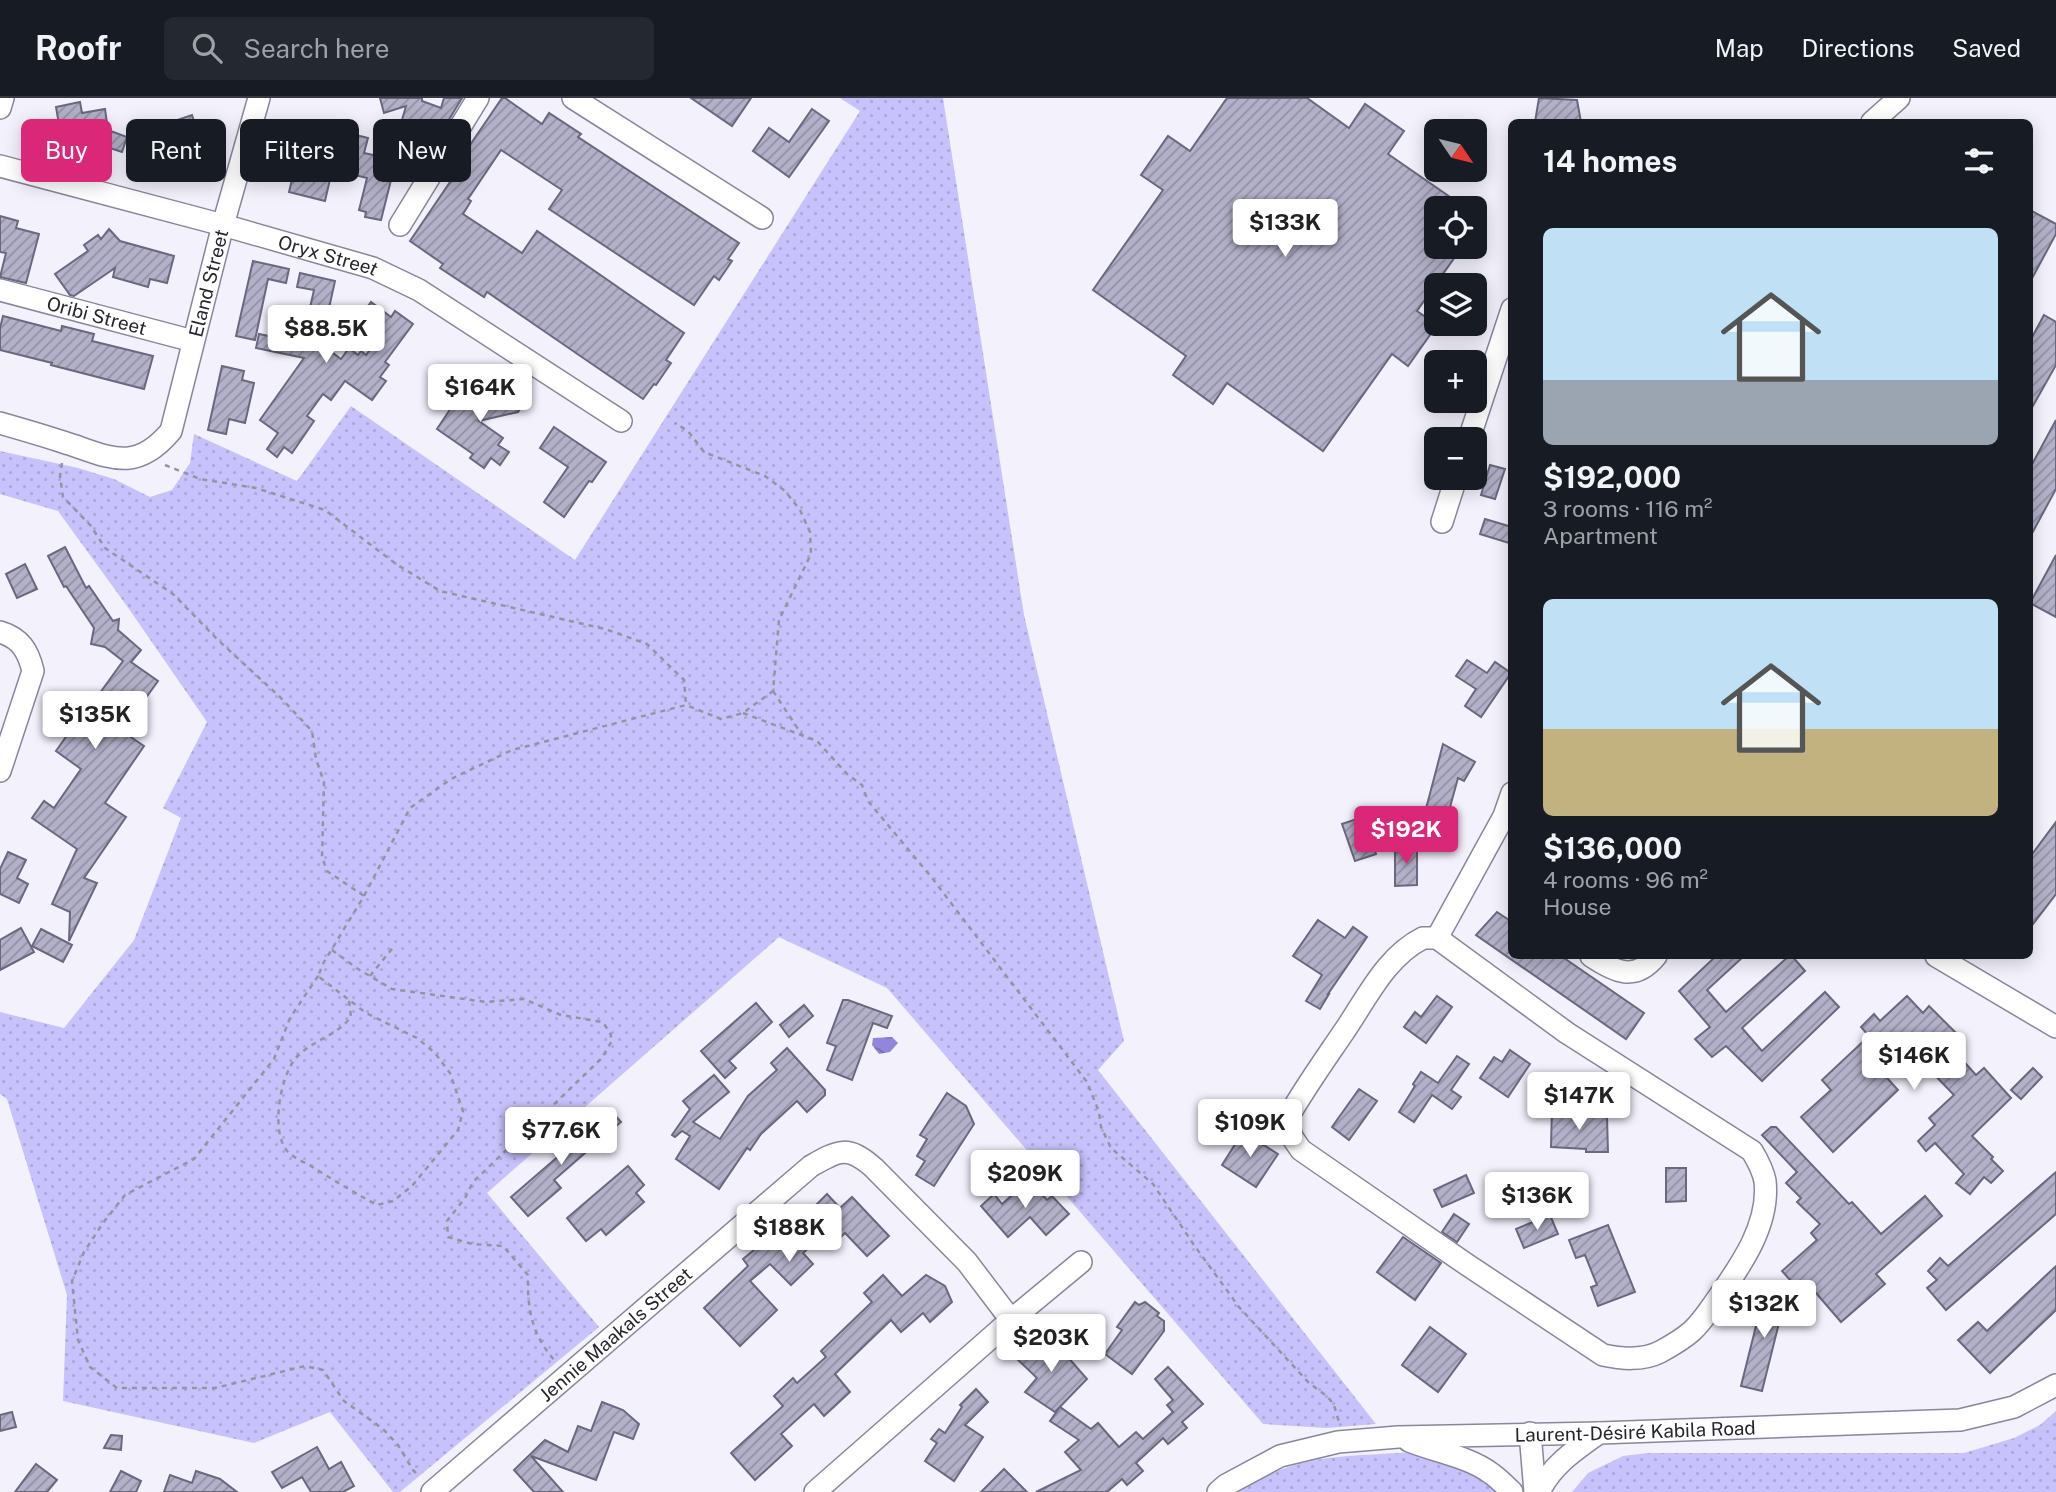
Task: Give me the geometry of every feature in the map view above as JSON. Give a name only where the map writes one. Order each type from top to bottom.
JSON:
[{"type":"street","points":[[0,108],[3,98]]},
{"type":"street","name":"Eland Street","points":[[142,455],[158,446],[171,431],[223,225],[259,98]]},
{"type":"street","points":[[400,225],[478,98]]},
{"type":"street","points":[[573,98],[762,218]]},
{"type":"street","points":[[1875,119],[1899,98]]},
{"type":"street","name":"Oryx Street","points":[[0,166],[373,268],[401,280],[621,421]]},
{"type":"street","name":"Oribi Street","points":[[0,290],[193,341]]},
{"type":"street","points":[[1473,427],[1508,321]]},
{"type":"street","points":[[0,423],[101,456],[118,458],[142,455]]},
{"type":"street","points":[[1442,522],[1452,490]]},
{"type":"street","points":[[0,632],[14,636],[24,647],[30,657],[33,671],[0,771]]},
{"type":"street","points":[[1437,938],[1508,804]]},
{"type":"street","points":[[1437,938],[1567,1032],[1752,1152],[1760,1165],[1765,1181],[1764,1204],[1756,1233],[1746,1255],[1704,1318],[1692,1331],[1658,1353],[1620,1359],[1603,1355],[1466,1265],[1301,1150],[1292,1137],[1287,1119],[1293,1107],[1372,987],[1414,943],[1437,938]]},
{"type":"street","points":[[1596,959],[1611,969],[1632,972],[1647,967],[1654,959]]},
{"type":"street","points":[[1941,959],[2056,1027]]},
{"type":"street","name":"Jennie Maakals Street","points":[[433,1491],[811,1166],[831,1155],[850,1152],[860,1156],[897,1189],[967,1262],[1011,1320]]},
{"type":"street","points":[[815,1492],[1081,1262]]},
{"type":"street","name":"Laurent-Désiré Kabila Road","points":[[1218,1492],[1280,1455],[1338,1442],[1398,1437],[1960,1420],[2014,1407],[2056,1385]]},
{"type":"street","points":[[1530,1433],[1537,1492]]},
{"type":"street","points":[[1537,1492],[1560,1461],[1599,1433]]},
{"type":"street","points":[[1398,1437],[1462,1458],[1491,1473],[1513,1492]]},
{"type":"path","points":[[675,423],[688,431],[704,452],[765,477],[785,491],[800,510],[810,532],[811,554],[779,620],[773,691],[802,735]]},
{"type":"path","points":[[66,443],[60,476],[63,497],[91,526],[105,548],[173,594],[312,731],[316,759],[324,782],[322,857],[327,871],[364,896]]},
{"type":"path","points":[[142,455],[200,479],[256,488],[325,510],[396,564],[440,591],[606,629],[647,644],[684,680],[686,705]]},
{"type":"path","points":[[433,1491],[413,1470],[398,1445],[383,1429],[344,1401],[323,1370],[305,1366],[215,1388],[117,1388],[90,1367],[78,1340],[72,1281],[84,1252],[125,1195],[194,1159],[274,1059],[290,1018],[318,976],[364,896],[410,808],[451,779],[512,750],[686,705],[721,719],[743,713],[773,691]]},
{"type":"path","points":[[743,713],[817,741],[848,775],[862,785],[868,801],[932,878],[1087,1082],[1100,1112],[1101,1127],[1111,1148],[1153,1184],[1239,1307],[1309,1383],[1328,1396],[1339,1422]]},
{"type":"path","points":[[370,976],[395,945]]},
{"type":"path","points":[[332,950],[393,989],[486,1002],[524,999],[561,1016],[602,1022],[610,1032],[612,1041],[601,1059],[473,1181],[465,1198],[447,1221],[448,1237],[472,1244],[503,1246],[528,1275],[528,1301],[532,1324],[550,1356],[568,1377]]},
{"type":"path","points":[[318,976],[366,1013],[417,1038],[435,1053],[450,1073],[463,1111],[458,1130],[412,1186],[393,1201],[377,1205],[287,1151],[280,1134],[279,1105],[286,1075],[296,1058],[343,1028],[351,1017],[349,1001]]},
{"type":"shaded area","points":[[840,98],[943,98],[1024,615],[1124,1041],[1098,1070],[1376,1424],[1326,1428],[1263,1424],[887,988],[779,937],[487,1193],[599,1327],[400,1492],[393,1492],[330,1412],[254,1443],[63,1401],[67,1295],[7,1099],[0,1094],[0,1012],[64,1028],[134,940],[181,818],[163,808],[207,722],[58,511],[0,494],[0,451],[114,479],[150,497],[172,490],[190,463],[194,434],[297,481],[351,406],[575,560],[860,111]]},
{"type":"shaded area","points":[[2056,1411],[2056,1492],[1572,1492],[1588,1473],[1623,1456],[1648,1453],[1964,1453],[2014,1438],[2040,1425]]},
{"type":"shaded area","points":[[1431,1450],[1512,1492],[1239,1492],[1263,1478],[1309,1461]]},
{"type":"water","points":[[892,1037],[898,1043],[890,1052],[879,1054],[872,1045],[873,1038]]},
{"type":"building","points":[[380,98],[422,98],[422,101],[441,108],[444,98],[462,98],[449,119],[402,119],[406,106],[384,113]]},
{"type":"building","points":[[502,98],[542,124],[549,113],[581,134],[578,137],[739,243],[728,259],[732,261],[719,280],[714,276],[694,305],[549,209],[562,190],[501,150],[468,199],[471,201],[463,214],[522,253],[537,231],[684,333],[666,360],[671,363],[643,399],[487,292],[484,297],[440,268],[443,264],[410,241],[450,182],[471,182],[471,144]]},
{"type":"building","points":[[691,98],[751,98],[732,126]]},
{"type":"building","points":[[1227,98],[1307,98],[1349,128],[1365,104],[1404,131],[1388,154],[1424,179],[1424,182],[1428,182],[1449,196],[1424,196],[1424,259],[1454,259],[1444,273],[1424,273],[1424,301],[1417,311],[1424,316],[1424,336],[1429,336],[1408,366],[1392,354],[1323,451],[1227,383],[1213,404],[1173,375],[1186,356],[1093,290],[1163,190],[1141,175],[1168,136],[1190,151]]},
{"type":"building","points":[[1539,98],[1577,100],[1580,119],[1536,119]]},
{"type":"building","points":[[80,102],[82,113],[105,109],[106,119],[58,119],[56,107]]},
{"type":"building","points":[[812,109],[829,121],[789,177],[753,151],[769,128],[789,142]]},
{"type":"building","points":[[112,131],[126,137],[122,152],[112,149]]},
{"type":"building","points":[[359,136],[368,138],[364,153],[373,155],[373,182],[390,182],[381,220],[365,217],[366,212],[359,210],[367,178],[359,176]]},
{"type":"building","points":[[291,182],[329,182],[325,201],[289,192]]},
{"type":"building","points":[[2033,212],[2056,224],[2056,234],[2033,276]]},
{"type":"building","points":[[0,216],[18,221],[16,228],[39,234],[26,283],[0,277],[6,253],[0,252]]},
{"type":"building","points":[[109,229],[120,241],[174,256],[167,283],[150,279],[148,287],[113,277],[115,268],[74,296],[70,295],[55,274],[88,251],[84,245],[98,235],[101,239]]},
{"type":"building","points":[[253,261],[289,269],[286,283],[268,279],[255,340],[236,336]]},
{"type":"building","points":[[300,273],[335,281],[321,344],[341,359],[349,348],[358,355],[361,351],[366,355],[382,333],[360,317],[371,302],[391,317],[395,311],[413,324],[385,362],[389,365],[380,377],[386,381],[372,400],[345,381],[331,400],[323,394],[307,416],[314,421],[292,453],[284,447],[277,457],[267,449],[278,433],[260,420],[304,358],[256,348],[259,334],[302,343],[314,290],[297,287]]},
{"type":"building","points":[[2044,315],[2056,322],[2056,365],[2033,406],[2033,335]]},
{"type":"building","points":[[3,316],[61,331],[62,326],[94,334],[92,341],[153,356],[144,389],[0,350]]},
{"type":"building","points":[[222,366],[244,371],[242,380],[254,383],[245,423],[229,419],[226,434],[208,430]]},
{"type":"building","points":[[489,384],[507,395],[509,391],[525,401],[518,412],[479,421],[503,438],[498,445],[509,452],[500,465],[491,458],[484,468],[470,458],[473,454],[437,429],[457,399],[465,405],[475,389],[483,394]]},
{"type":"building","points":[[2056,420],[2056,489],[2033,531],[2033,462]]},
{"type":"building","points":[[554,427],[606,462],[564,517],[544,502],[568,467],[540,448]]},
{"type":"building","points":[[1490,465],[1505,469],[1495,499],[1481,495],[1482,490],[1487,490]]},
{"type":"building","points":[[1485,519],[1508,526],[1508,543],[1480,534]]},
{"type":"building","points":[[65,547],[86,588],[89,586],[113,621],[119,619],[118,630],[141,650],[131,662],[158,681],[122,731],[144,746],[105,803],[126,817],[84,878],[97,883],[69,941],[70,912],[52,904],[77,849],[32,818],[44,801],[54,808],[81,769],[56,751],[123,661],[105,647],[91,644],[94,628],[66,586],[64,587],[48,556]]},
{"type":"building","points":[[2056,555],[2056,617],[2033,605],[2033,597]]},
{"type":"building","points":[[25,564],[37,589],[17,598],[6,574]]},
{"type":"building","points":[[1467,660],[1487,673],[1495,662],[1508,671],[1508,677],[1481,717],[1465,706],[1476,689],[1456,676]]},
{"type":"building","points":[[1443,744],[1475,762],[1464,781],[1458,778],[1444,829],[1422,824]]},
{"type":"building","points":[[1363,817],[1376,854],[1355,861],[1342,824]]},
{"type":"building","points":[[2056,822],[2056,894],[2033,924],[2033,853]]},
{"type":"building","points":[[1417,846],[1417,885],[1395,886],[1395,847]]},
{"type":"building","points":[[8,852],[26,860],[17,878],[28,884],[19,903],[0,894],[0,869]]},
{"type":"building","points":[[1497,912],[1508,919],[1508,957],[1476,935]]},
{"type":"building","points":[[1318,920],[1345,938],[1353,927],[1367,937],[1320,1009],[1306,1001],[1322,975],[1293,956]]},
{"type":"building","points":[[21,928],[34,952],[0,970],[0,940]]},
{"type":"building","points":[[41,929],[72,945],[63,962],[32,946]]},
{"type":"building","points":[[1511,959],[1565,959],[1644,1013],[1626,1039]]},
{"type":"building","points":[[1713,959],[1741,959],[1707,990],[1726,1012],[1786,959],[1795,959],[1805,971],[1742,1028],[1762,1051],[1825,992],[1839,1007],[1762,1081],[1726,1046],[1712,1057],[1695,1039],[1710,1027],[1679,991]]},
{"type":"building","points":[[1437,996],[1452,1007],[1426,1043],[1404,1027],[1415,1012],[1421,1017]]},
{"type":"building","points":[[1907,996],[1923,1013],[1929,1006],[1957,1034],[1947,1043],[1976,1075],[1984,1068],[2011,1098],[1972,1136],[2003,1171],[1991,1183],[1984,1177],[1970,1194],[1956,1183],[1964,1174],[1935,1143],[1926,1151],[1918,1141],[1935,1125],[1929,1118],[1954,1095],[1894,1033],[1868,1057],[1898,1090],[1833,1152],[1801,1117],[1831,1090],[1822,1080],[1869,1036],[1861,1027],[1874,1014],[1880,1021]]},
{"type":"building","points":[[843,1000],[892,1016],[887,1028],[873,1023],[852,1080],[827,1070],[836,1046],[827,1043]]},
{"type":"building","points":[[756,1003],[772,1022],[729,1061],[736,1068],[725,1078],[701,1051]]},
{"type":"building","points":[[804,1005],[813,1016],[789,1037],[780,1025]]},
{"type":"building","points":[[787,1048],[825,1090],[825,1095],[807,1112],[797,1101],[761,1134],[750,1150],[747,1148],[719,1189],[676,1159],[690,1136],[682,1131],[675,1137],[672,1135],[690,1109],[683,1101],[714,1075],[729,1092],[693,1122],[720,1139],[748,1096],[777,1070],[771,1063]]},
{"type":"building","points":[[1510,1050],[1530,1064],[1508,1097],[1480,1078],[1494,1057],[1502,1062]]},
{"type":"building","points":[[1457,1056],[1469,1064],[1451,1090],[1461,1097],[1452,1109],[1432,1095],[1414,1122],[1399,1112],[1421,1072],[1438,1083]]},
{"type":"building","points":[[2033,1068],[2042,1077],[2021,1099],[2011,1090]]},
{"type":"building","points":[[1359,1089],[1377,1101],[1349,1140],[1332,1127]]},
{"type":"building","points":[[947,1093],[966,1106],[974,1124],[934,1186],[916,1175],[925,1161],[917,1156],[927,1139],[920,1135]]},
{"type":"building","points":[[1552,1106],[1565,1107],[1565,1117],[1607,1117],[1608,1152],[1551,1147]]},
{"type":"building","points":[[611,1111],[621,1122],[554,1180],[561,1188],[528,1216],[511,1197]]},
{"type":"building","points":[[1771,1127],[1776,1127],[1881,1234],[1925,1196],[1942,1216],[1876,1274],[1885,1284],[1841,1322],[1810,1286],[1802,1293],[1782,1271],[1817,1240],[1811,1233],[1820,1224],[1797,1202],[1801,1198],[1786,1183],[1797,1172],[1762,1135]]},
{"type":"building","points":[[1243,1132],[1278,1154],[1256,1187],[1222,1165]]},
{"type":"building","points":[[628,1166],[644,1185],[636,1193],[644,1202],[606,1235],[601,1229],[586,1241],[567,1218]]},
{"type":"building","points":[[1666,1168],[1686,1168],[1686,1201],[1666,1202]]},
{"type":"building","points":[[2056,1172],[2056,1214],[1946,1310],[1927,1288],[1937,1280],[1928,1271],[1940,1258],[1948,1266]]},
{"type":"building","points":[[1466,1175],[1474,1193],[1442,1207],[1434,1190]]},
{"type":"building","points":[[1029,1180],[1047,1200],[1052,1196],[1069,1214],[1046,1235],[1030,1217],[1008,1237],[981,1206],[994,1194],[1002,1204]]},
{"type":"building","points":[[827,1194],[840,1208],[852,1197],[889,1236],[867,1256],[845,1233],[833,1244],[824,1234],[803,1253],[813,1264],[791,1285],[770,1264],[750,1281],[777,1310],[740,1346],[704,1308],[748,1266],[743,1259],[776,1232],[787,1243],[810,1223],[804,1217]]},
{"type":"building","points":[[1454,1214],[1469,1224],[1457,1242],[1442,1232]]},
{"type":"building","points":[[1550,1215],[1558,1234],[1524,1248],[1516,1229]]},
{"type":"building","points":[[1608,1225],[1635,1292],[1598,1306],[1591,1287],[1597,1285],[1585,1255],[1576,1258],[1569,1240]]},
{"type":"building","points":[[1403,1237],[1441,1263],[1415,1300],[1377,1272]]},
{"type":"building","points":[[2056,1266],[2056,1310],[1990,1373],[1958,1340],[1978,1322],[1987,1331]]},
{"type":"building","points":[[883,1275],[902,1296],[926,1275],[945,1286],[952,1302],[930,1322],[923,1313],[901,1332],[891,1320],[835,1374],[850,1392],[824,1416],[814,1404],[781,1434],[792,1446],[755,1480],[731,1453],[783,1406],[774,1396],[793,1378],[797,1383],[826,1357],[821,1351],[872,1302],[864,1293]]},
{"type":"building","points":[[1765,1290],[1786,1295],[1762,1391],[1741,1386]]},
{"type":"building","points":[[1135,1302],[1139,1305],[1145,1302],[1159,1313],[1157,1316],[1164,1321],[1164,1331],[1132,1374],[1105,1354],[1122,1330],[1117,1327]]},
{"type":"building","points":[[1430,1327],[1466,1354],[1438,1392],[1402,1365]]},
{"type":"building","points":[[1052,1339],[1087,1379],[1055,1412],[1025,1392],[1037,1378],[1014,1356],[1032,1342],[1037,1349]]},
{"type":"building","points":[[1168,1367],[1203,1404],[1182,1422],[1187,1428],[1168,1444],[1163,1438],[1136,1463],[1143,1471],[1127,1485],[1122,1479],[1107,1492],[1036,1492],[1081,1470],[1065,1452],[1079,1440],[1050,1421],[1060,1407],[1091,1429],[1098,1423],[1119,1447],[1136,1432],[1143,1439],[1173,1412],[1167,1405],[1173,1400],[1155,1379]]},
{"type":"building","points":[[976,1389],[988,1402],[965,1425],[983,1437],[954,1481],[925,1461],[937,1443],[931,1439],[939,1429],[945,1433],[962,1407],[960,1405]]},
{"type":"building","points":[[602,1402],[623,1410],[639,1424],[633,1439],[614,1432],[596,1480],[531,1456],[563,1492],[534,1492],[514,1470],[545,1440],[568,1452],[578,1426],[591,1431]]},
{"type":"building","points":[[12,1412],[16,1427],[0,1431],[0,1415]]},
{"type":"building","points":[[111,1435],[122,1436],[121,1450],[104,1448]]},
{"type":"building","points":[[317,1447],[329,1469],[341,1462],[354,1486],[343,1492],[311,1492],[302,1477],[282,1488],[272,1472]]},
{"type":"building","points":[[36,1464],[57,1480],[47,1492],[15,1492]]},
{"type":"building","points":[[1004,1469],[1027,1492],[981,1492]]},
{"type":"building","points":[[121,1471],[141,1481],[136,1492],[110,1492]]},
{"type":"building","points":[[196,1471],[220,1479],[237,1492],[164,1492],[170,1475],[192,1483]]}]
